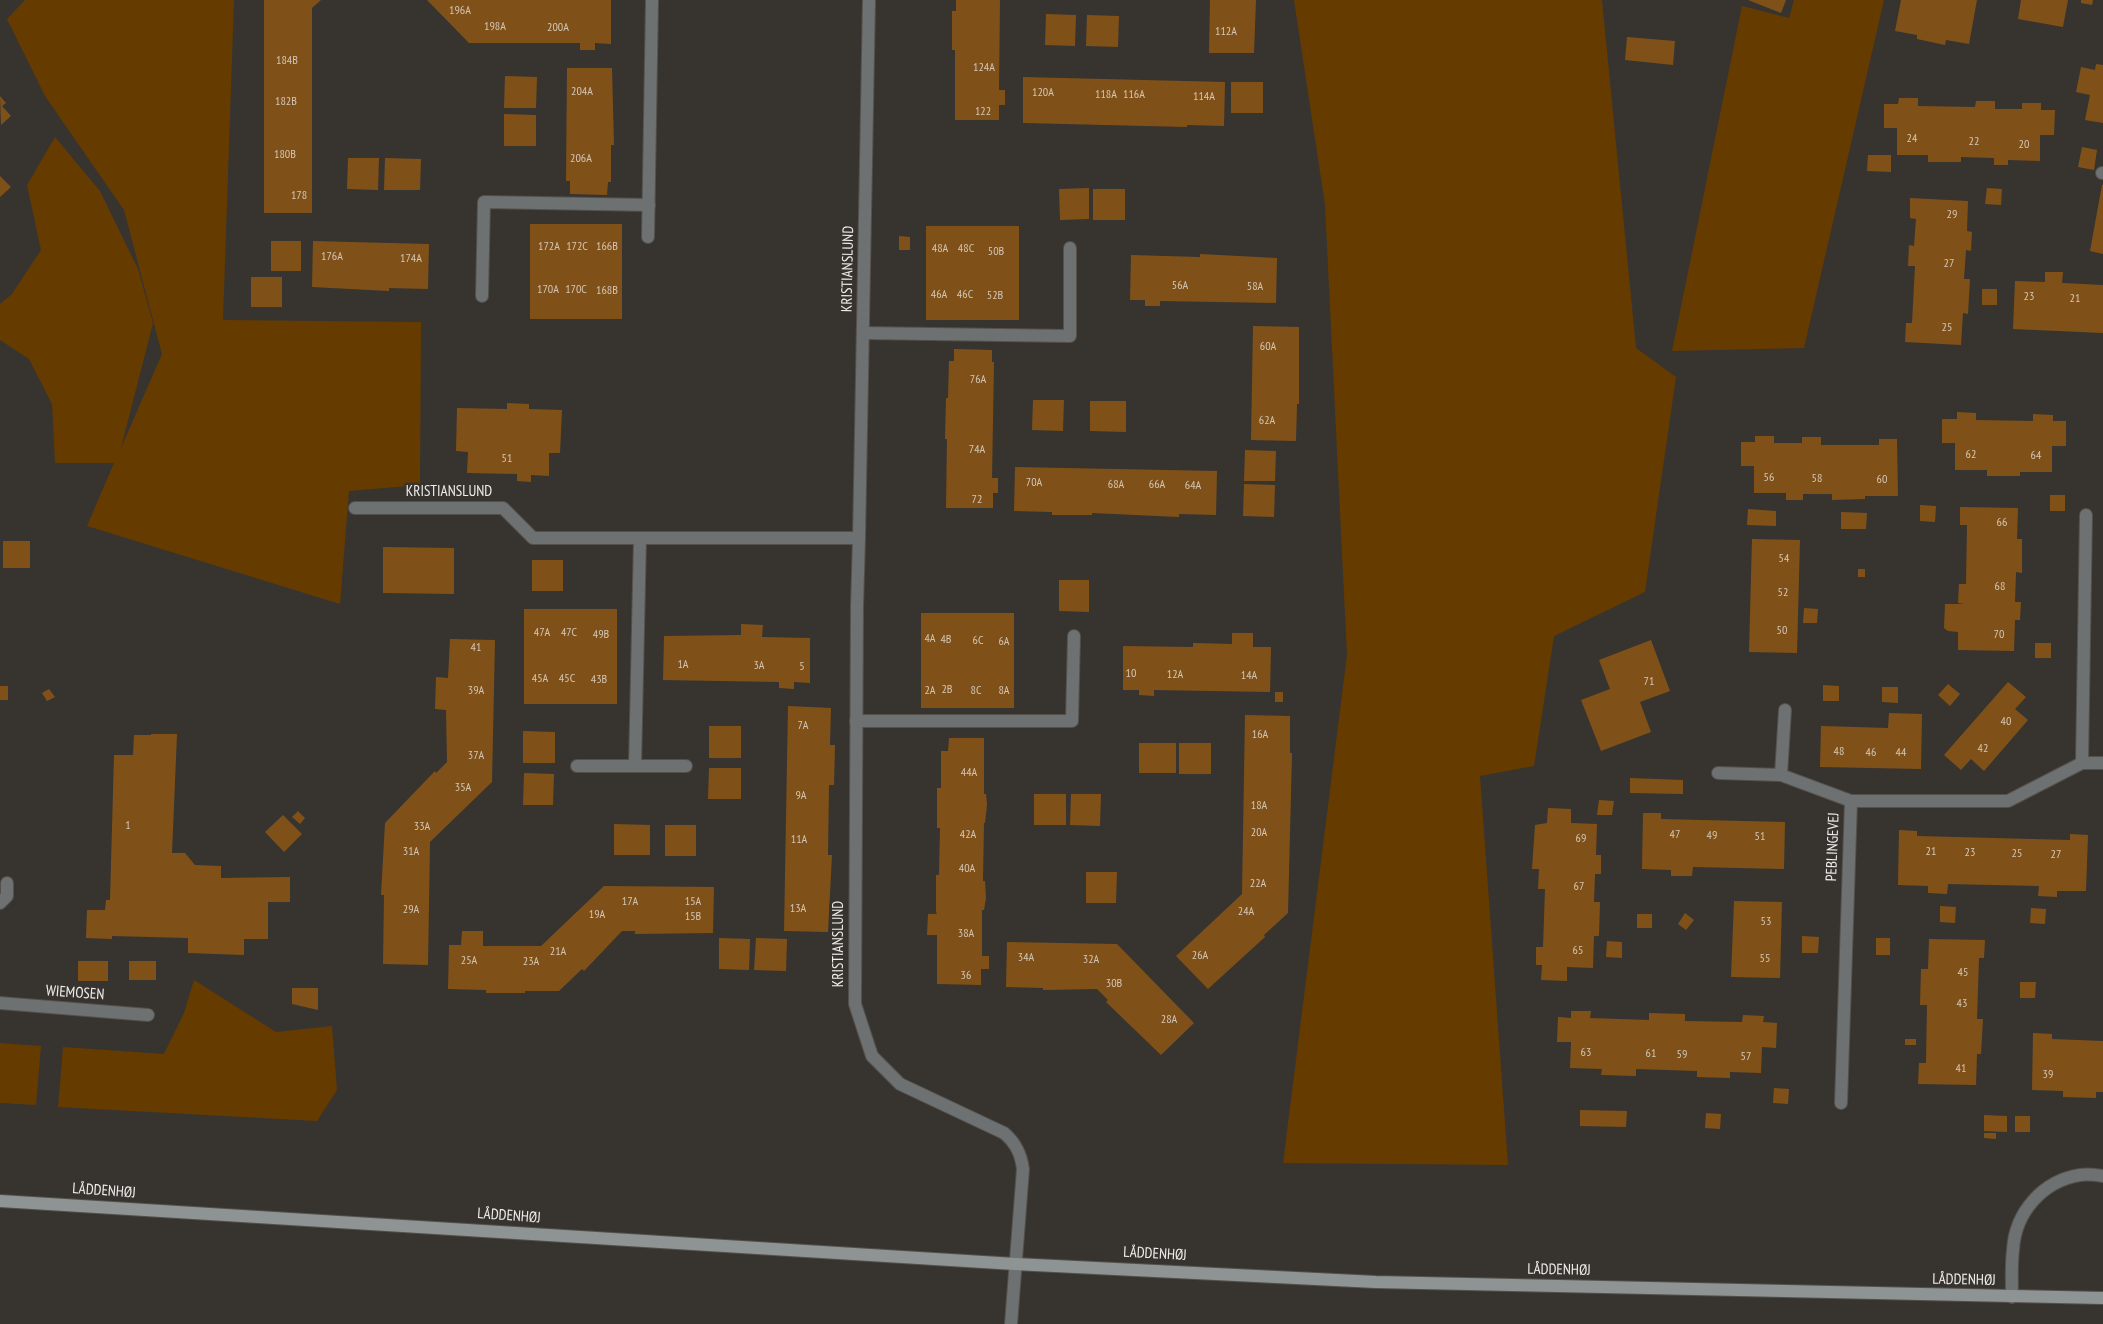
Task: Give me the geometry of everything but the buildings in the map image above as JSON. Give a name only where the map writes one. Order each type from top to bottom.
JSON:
[{"type":"street","points":[[648,237],[652,0]]},
{"type":"street","name":"KRISTIANSLUND","points":[[869,0],[860,538],[857,606],[855,1004],[872,1056],[900,1084],[1004,1133],[1012,1139],[1018,1148],[1022,1158],[1023,1169],[1015,1264]]},
{"type":"street","points":[[482,296],[484,202],[649,205]]},
{"type":"street","points":[[863,333],[1070,336],[1070,248]]},
{"type":"street","name":"KRISTIANSLUND","points":[[355,508],[503,508],[533,538],[860,538]]},
{"type":"street","points":[[2082,763],[2086,515]]},
{"type":"street","points":[[635,766],[640,538]]},
{"type":"street","points":[[856,721],[1072,721],[1074,636]]},
{"type":"street","points":[[1781,775],[1785,710]]},
{"type":"street","name":"PEBLINGEVEJ","points":[[1840,1103],[1851,801],[2008,801],[2082,763],[2103,763]]},
{"type":"street","points":[[576,766],[686,766]]},
{"type":"street","points":[[1718,773],[1781,775],[1851,801]]},
{"type":"street","points":[[0,903],[7,896],[7,883]]},
{"type":"street","name":"WIEMOSEN","points":[[0,1003],[148,1015]]},
{"type":"street","points":[[2012,1297],[2014,1240],[2018,1223],[2033,1200],[2055,1183],[2080,1175],[2103,1176]]},
{"type":"street","name":"LÅDDENHØJ","points":[[0,1201],[1015,1264],[1376,1282],[2103,1298]]},
{"type":"street","points":[[1011,1324],[1015,1264]]},
{"type":"shaded area","points":[[25,0],[234,0],[223,320],[421,322],[420,485],[349,491],[340,604],[87,526],[114,463],[55,463],[52,404],[29,359],[0,340],[0,304],[12,294],[41,250],[27,185],[55,137],[100,191],[138,269],[153,323],[121,448],[162,354],[124,210],[45,96],[7,19]]},
{"type":"shaded area","points":[[1294,0],[1602,0],[1636,348],[1676,377],[1645,592],[1554,636],[1534,766],[1480,776],[1508,1165],[1283,1163],[1347,655],[1325,205]]},
{"type":"shaded area","points":[[1794,0],[1884,0],[1804,348],[1672,351],[1742,6],[1789,18]]},
{"type":"shaded area","points":[[194,980],[276,1032],[332,1026],[337,1090],[317,1121],[58,1107],[63,1047],[164,1054],[184,1013]]},
{"type":"shaded area","points":[[0,1043],[41,1046],[36,1105],[0,1103]]}]
